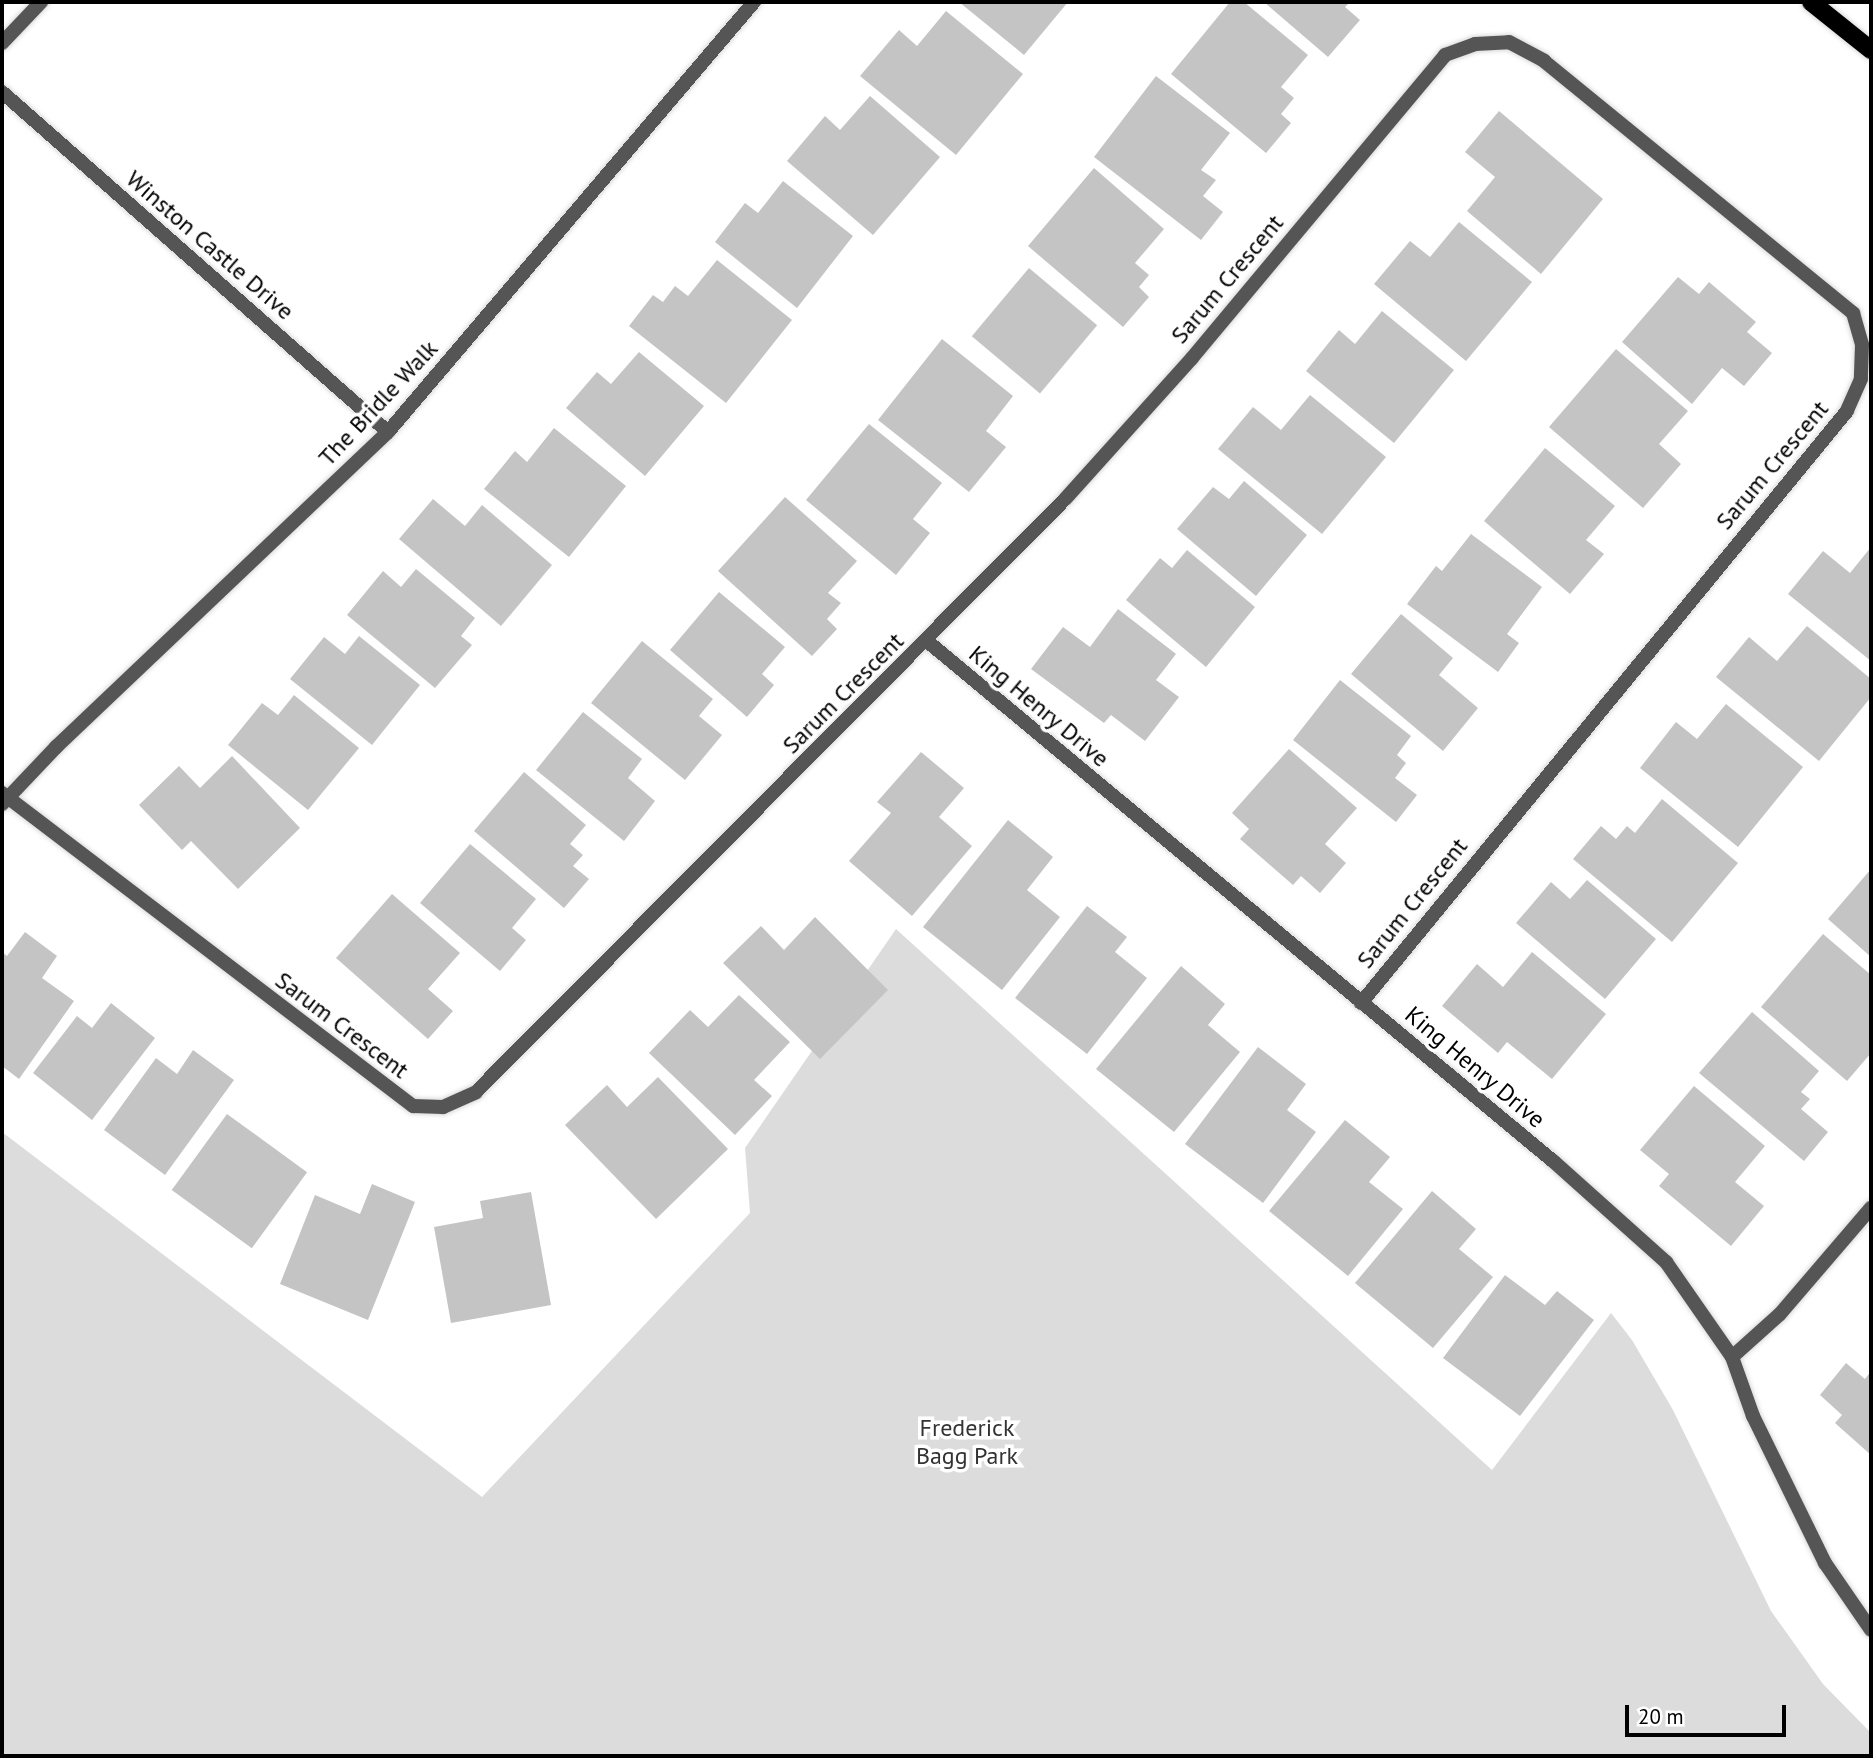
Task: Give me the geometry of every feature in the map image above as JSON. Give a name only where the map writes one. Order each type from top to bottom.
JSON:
[{"type":"main road","points":[[1811,2],[1871,50]]},
{"type":"street","points":[[2,43],[41,2]]},
{"type":"street","name":"The Bridle Walk","points":[[4,798],[388,432],[754,2]]},
{"type":"street","name":"Sarum Crescent","points":[[4,798],[413,1106],[443,1107],[476,1091],[927,641],[1066,498],[1192,358],[1445,55],[1475,44],[1509,42],[1544,61],[1853,313],[1862,345],[1861,379],[1847,411],[1361,1003]]},
{"type":"street","name":"Winston Castle Drive","points":[[2,92],[388,432]]},
{"type":"street","name":"King Henry Drive","points":[[927,641],[1637,1234],[1691,1293],[1732,1357],[1754,1416],[1825,1563],[1871,1630]]},
{"type":"street","points":[[1732,1357],[1780,1314],[1871,1208]]},
{"type":"green space","name":"Frederick Bagg Park","points":[[896,929],[1492,1470],[1611,1313],[1632,1340],[1673,1410],[1771,1611],[1823,1684],[1871,1733],[1871,1756],[2,1756],[2,1132],[482,1497],[750,1213],[745,1148]]},
{"type":"building","points":[[959,2],[1068,2],[1024,55]]},
{"type":"building","points":[[1230,2],[1244,2],[1308,55],[1281,87],[1294,98],[1281,114],[1291,123],[1266,153],[1171,74]]},
{"type":"building","points":[[1264,2],[1350,2],[1345,7],[1360,20],[1328,57]]},
{"type":"building","points":[[946,11],[1023,74],[956,155],[860,76],[899,30],[917,46]]},
{"type":"building","points":[[1156,76],[1230,133],[1201,170],[1216,180],[1203,196],[1223,212],[1201,240],[1094,157]]},
{"type":"building","points":[[870,96],[940,157],[873,235],[787,161],[825,116],[840,130]]},
{"type":"building","points":[[1499,111],[1603,199],[1541,274],[1467,211],[1495,177],[1465,152]]},
{"type":"building","points":[[1094,168],[1164,229],[1135,263],[1149,275],[1139,287],[1149,297],[1123,327],[1028,246]]},
{"type":"building","points":[[783,181],[853,236],[797,308],[715,242],[745,203],[758,213]]},
{"type":"building","points":[[1459,222],[1532,282],[1466,361],[1374,284],[1410,241],[1430,257]]},
{"type":"building","points":[[717,260],[792,320],[726,403],[629,326],[653,295],[663,302],[675,286],[688,296]]},
{"type":"building","points":[[1029,268],[1097,325],[1040,393],[972,336]]},
{"type":"building","points":[[1678,277],[1699,294],[1709,282],[1756,322],[1747,332],[1772,353],[1744,386],[1722,368],[1692,404],[1622,342]]},
{"type":"building","points":[[1382,311],[1454,370],[1394,443],[1306,371],[1339,330],[1355,344]]},
{"type":"building","points":[[942,339],[1013,396],[986,431],[1006,447],[969,492],[878,420]]},
{"type":"building","points":[[1616,349],[1688,411],[1659,444],[1681,464],[1643,508],[1549,427]]},
{"type":"building","points":[[639,352],[704,406],[645,476],[566,408],[597,372],[611,384]]},
{"type":"building","points":[[1310,395],[1386,457],[1322,534],[1218,449],[1253,407],[1281,430]]},
{"type":"building","points":[[869,424],[942,483],[913,519],[930,533],[896,575],[806,500]]},
{"type":"building","points":[[554,428],[626,486],[569,557],[484,489],[515,451],[527,462]]},
{"type":"building","points":[[1545,448],[1615,506],[1586,540],[1604,554],[1570,594],[1484,521]]},
{"type":"building","points":[[1244,481],[1307,535],[1256,596],[1177,529],[1213,487],[1229,499]]},
{"type":"building","points":[[785,497],[857,561],[828,593],[841,603],[827,619],[837,629],[812,656],[718,571]]},
{"type":"building","points":[[433,499],[465,526],[482,505],[552,565],[501,626],[399,539]]},
{"type":"building","points":[[1471,534],[1542,587],[1507,634],[1519,643],[1498,672],[1407,604],[1436,566],[1442,571]]},
{"type":"building","points":[[1871,547],[1871,661],[1788,594],[1823,551],[1850,573]]},
{"type":"building","points":[[1187,550],[1255,607],[1206,667],[1126,600],[1160,558],[1172,568]]},
{"type":"building","points":[[416,569],[475,618],[461,636],[472,645],[435,688],[347,615],[383,571],[401,587]]},
{"type":"building","points":[[719,592],[785,647],[762,674],[774,685],[747,717],[670,650]]},
{"type":"building","points":[[1118,609],[1176,654],[1156,680],[1179,697],[1145,741],[1111,715],[1104,723],[1031,669],[1063,627],[1090,647]]},
{"type":"building","points":[[1401,614],[1453,658],[1439,675],[1478,708],[1443,751],[1351,674]]},
{"type":"building","points":[[1807,626],[1871,679],[1871,697],[1819,761],[1716,677],[1749,637],[1777,661]]},
{"type":"building","points":[[359,636],[420,685],[372,745],[290,679],[324,637],[345,654]]},
{"type":"building","points":[[642,641],[713,699],[699,716],[722,735],[685,780],[591,703]]},
{"type":"building","points":[[1340,680],[1411,736],[1397,755],[1406,763],[1395,778],[1417,795],[1396,822],[1293,740]]},
{"type":"building","points":[[294,695],[359,748],[308,810],[228,745],[262,703],[278,715]]},
{"type":"building","points":[[1726,704],[1803,767],[1738,847],[1640,768],[1676,722],[1697,739]]},
{"type":"building","points":[[583,712],[642,759],[628,778],[655,801],[624,841],[536,770]]},
{"type":"building","points":[[1289,749],[1357,808],[1325,844],[1346,863],[1320,893],[1301,876],[1293,885],[1240,839],[1249,829],[1232,813]]},
{"type":"building","points":[[921,752],[964,788],[939,817],[972,846],[912,916],[849,861],[891,813],[877,802]]},
{"type":"building","points":[[232,756],[300,828],[238,889],[191,841],[182,850],[139,805],[179,766],[200,788]]},
{"type":"building","points":[[524,772],[586,825],[570,844],[583,855],[573,866],[589,879],[564,908],[474,831]]},
{"type":"building","points":[[1662,799],[1738,863],[1672,942],[1573,859],[1601,826],[1616,839],[1627,826],[1635,833]]},
{"type":"building","points":[[1008,820],[1053,857],[1027,890],[1060,917],[1002,990],[923,927]]},
{"type":"building","points":[[470,844],[536,899],[512,928],[526,940],[500,971],[420,903]]},
{"type":"building","points":[[1871,869],[1871,957],[1828,919]]},
{"type":"building","points":[[1587,880],[1656,939],[1605,999],[1516,923],[1551,882],[1570,899]]},
{"type":"building","points":[[392,894],[460,953],[428,989],[453,1011],[428,1039],[336,958]]},
{"type":"building","points":[[1087,906],[1127,937],[1115,952],[1147,978],[1087,1054],[1015,998]]},
{"type":"building","points":[[815,917],[888,990],[820,1059],[723,963],[761,926],[784,950]]},
{"type":"building","points":[[25,932],[57,956],[42,978],[74,1001],[19,1079],[2,1066],[2,952],[7,956]]},
{"type":"building","points":[[1823,934],[1871,975],[1871,1053],[1847,1081],[1761,1007]]},
{"type":"building","points":[[1532,952],[1606,1014],[1552,1079],[1507,1042],[1498,1053],[1442,1006],[1477,964],[1503,987]]},
{"type":"building","points":[[1181,966],[1225,1004],[1208,1025],[1240,1052],[1174,1132],[1096,1069]]},
{"type":"building","points":[[739,995],[790,1042],[754,1080],[772,1096],[735,1135],[649,1053],[690,1010],[708,1027]]},
{"type":"building","points":[[111,1003],[155,1038],[92,1120],[33,1073],[77,1016],[92,1028]]},
{"type":"building","points":[[1752,1012],[1819,1071],[1801,1092],[1810,1099],[1801,1109],[1828,1132],[1804,1161],[1699,1073]]},
{"type":"building","points":[[1258,1047],[1306,1084],[1287,1110],[1316,1132],[1263,1203],[1185,1144]]},
{"type":"building","points":[[193,1050],[234,1080],[165,1175],[104,1130],[156,1058],[177,1074]]},
{"type":"building","points":[[658,1077],[728,1149],[656,1219],[565,1125],[607,1085],[627,1107]]},
{"type":"building","points":[[1694,1086],[1765,1146],[1735,1182],[1764,1206],[1731,1246],[1659,1186],[1669,1174],[1640,1150]]},
{"type":"building","points":[[227,1114],[307,1172],[252,1248],[172,1190]]},
{"type":"building","points":[[1345,1120],[1390,1157],[1369,1182],[1403,1209],[1348,1276],[1269,1211]]},
{"type":"building","points":[[372,1184],[415,1202],[368,1320],[280,1284],[315,1195],[360,1214]]},
{"type":"building","points":[[1432,1191],[1476,1229],[1459,1249],[1493,1277],[1433,1348],[1355,1283]]},
{"type":"building","points":[[531,1192],[551,1305],[451,1323],[434,1227],[483,1218],[480,1201]]},
{"type":"building","points":[[1505,1275],[1545,1305],[1557,1291],[1594,1320],[1520,1416],[1443,1358]]},
{"type":"building","points":[[1846,1363],[1865,1379],[1871,1371],[1871,1455],[1835,1423],[1842,1415],[1820,1395]]}]
